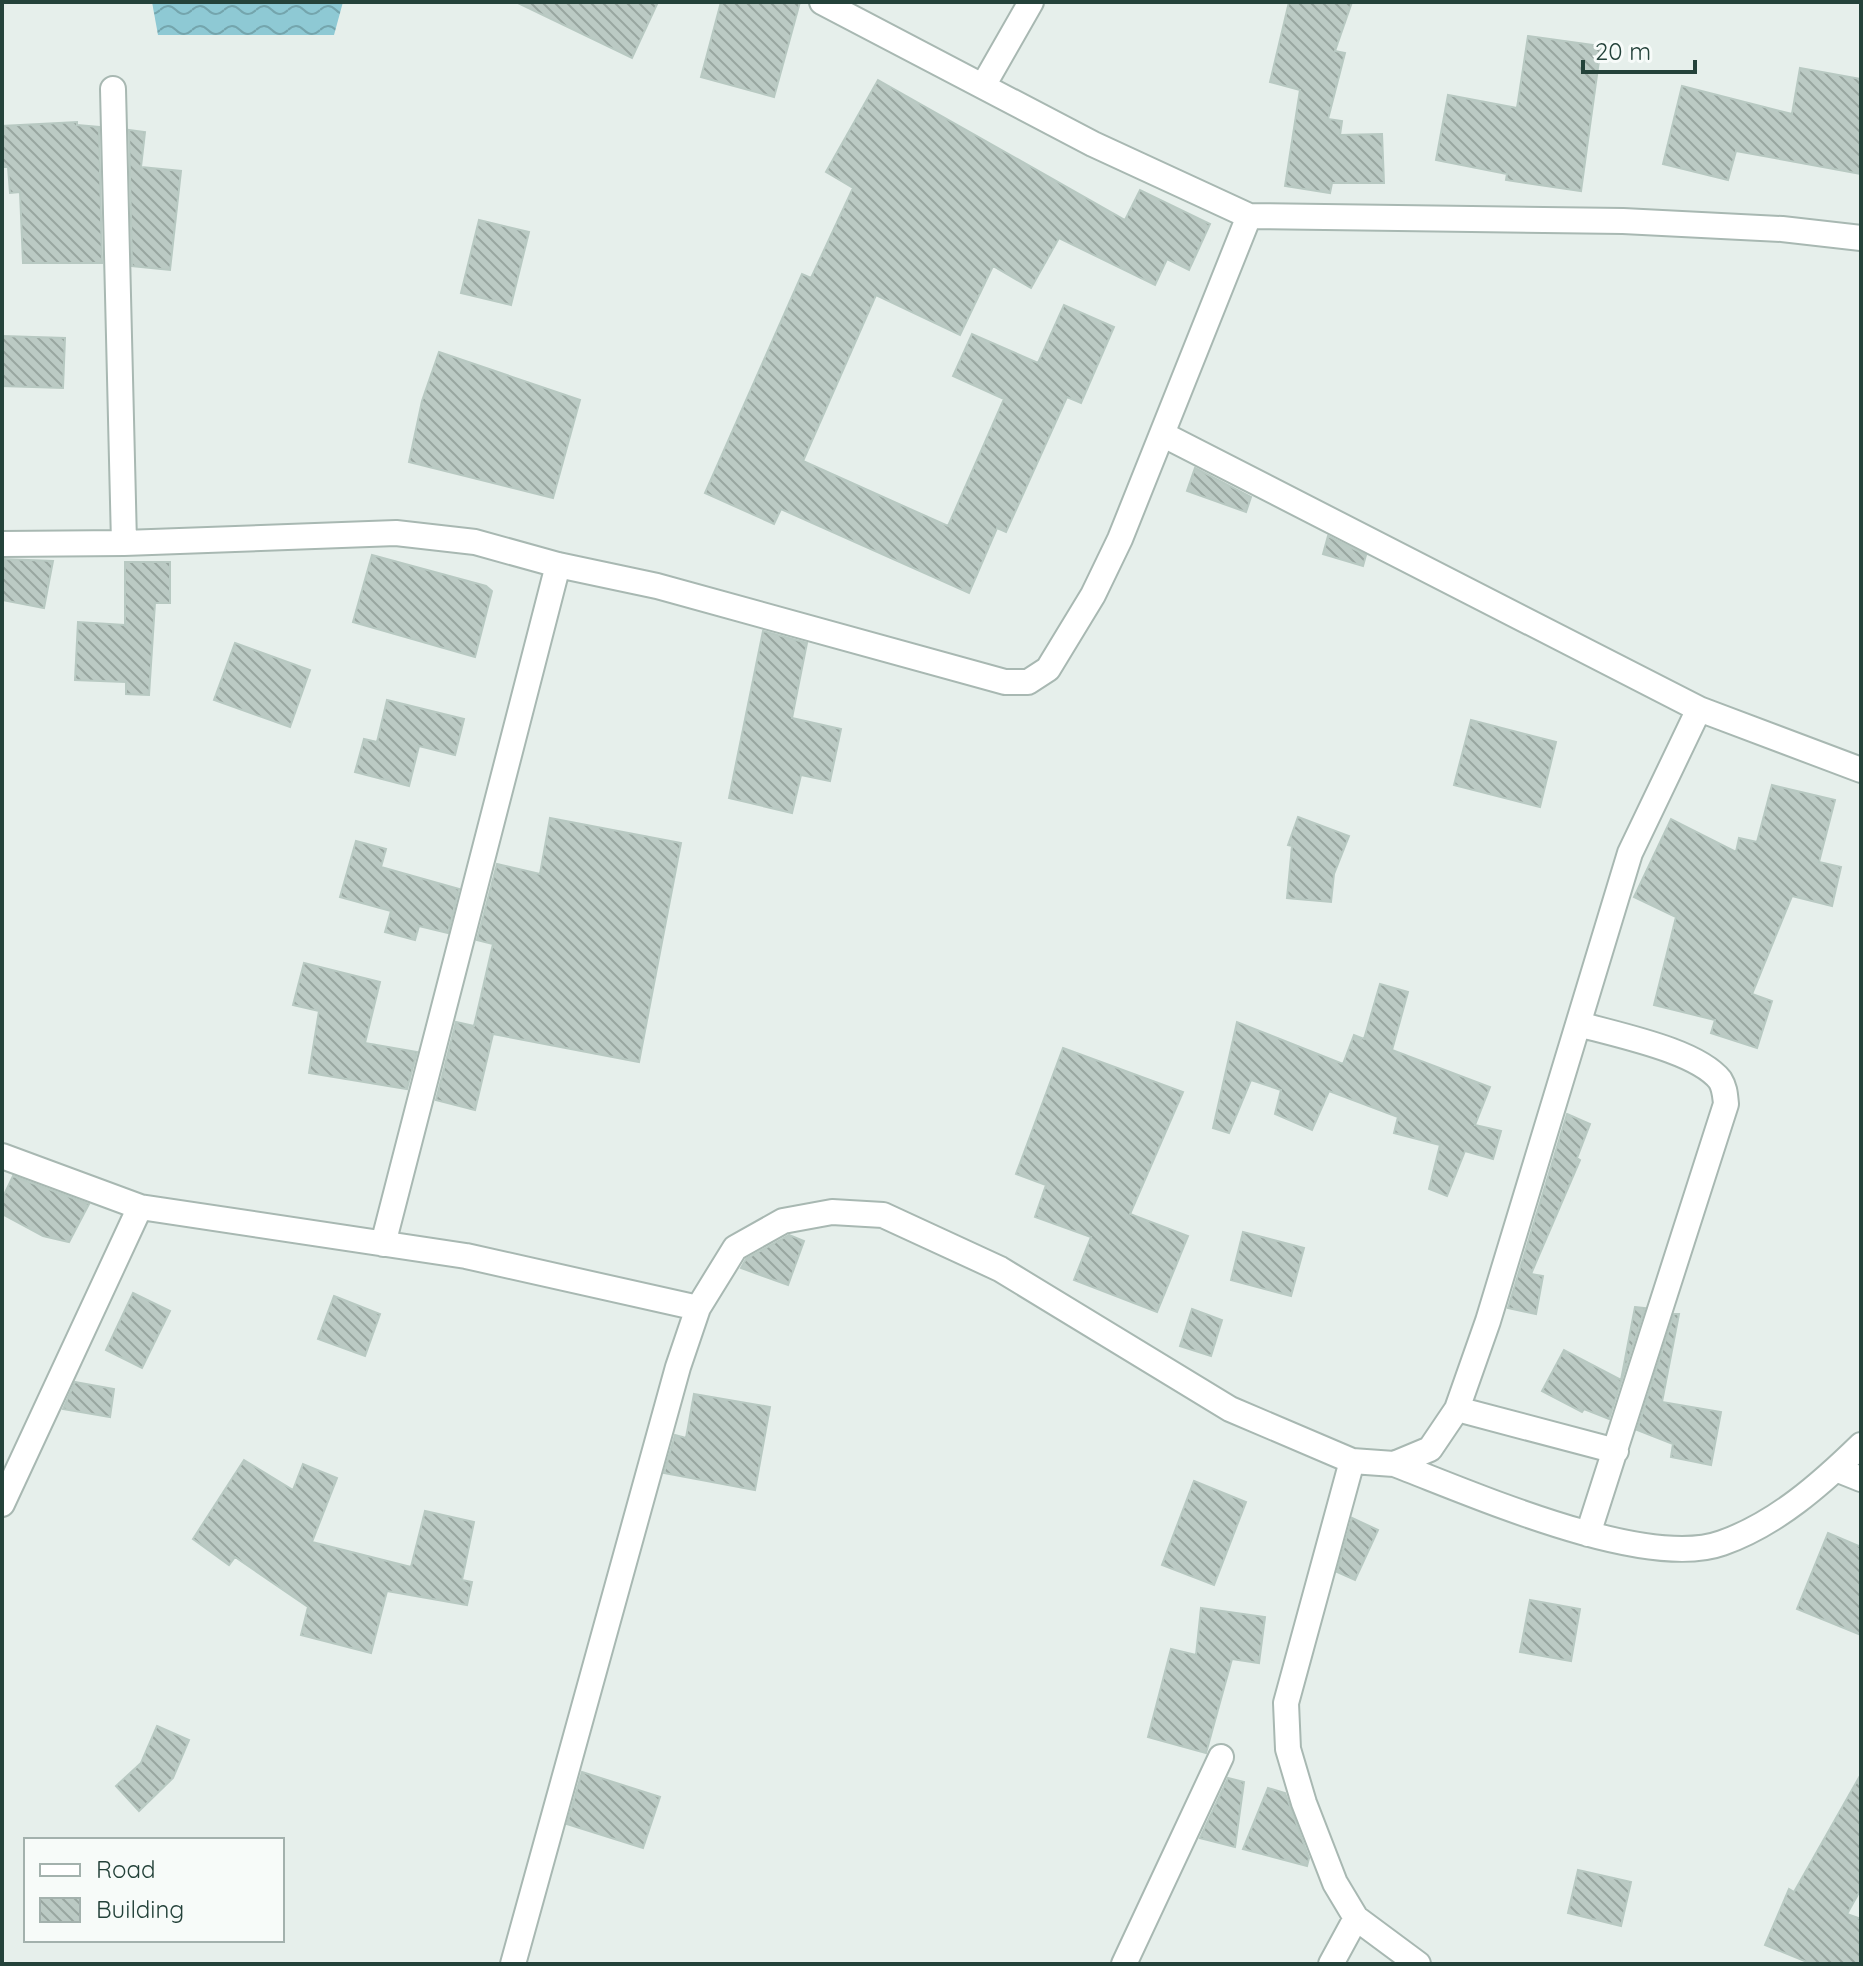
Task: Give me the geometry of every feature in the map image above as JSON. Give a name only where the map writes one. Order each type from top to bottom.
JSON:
[{"type":"street","points":[[822,2],[1093,144],[1249,216],[1623,221],[1782,229],[1861,238]]},
{"type":"street","points":[[983,86],[1031,2]]},
{"type":"street","points":[[113,89],[124,543]]},
{"type":"street","points":[[2,544],[409,533],[475,542],[558,565],[657,586],[1005,682],[1028,682],[1048,669],[1093,595],[1162,434],[1249,216]]},
{"type":"street","points":[[1162,434],[1699,709],[1861,770]]},
{"type":"street","points":[[383,1244],[558,565]]},
{"type":"street","points":[[1394,1464],[1430,1449],[1457,1409],[1488,1321],[1630,853],[1699,709]]},
{"type":"street","points":[[1579,1024],[1700,1064],[1719,1079],[1725,1089],[1726,1104],[1588,1534]]},
{"type":"street","points":[[2,1156],[140,1207],[466,1256],[698,1308]]},
{"type":"street","points":[[2,1504],[140,1207]]},
{"type":"street","points":[[513,1964],[678,1367],[698,1308],[735,1248],[783,1221],[832,1212],[883,1215],[1000,1269],[1230,1409],[1352,1461],[1394,1464],[1588,1534],[1661,1549],[1721,1544],[1780,1514],[1861,1445]]},
{"type":"street","points":[[1457,1409],[1616,1451]]},
{"type":"street","points":[[1352,1461],[1286,1703],[1288,1749],[1304,1803],[1335,1883],[1356,1918],[1418,1964]]},
{"type":"street","points":[[1836,1469],[1861,1479]]},
{"type":"street","points":[[1124,1964],[1221,1757]]},
{"type":"street","points":[[1331,1964],[1356,1918]]},
{"type":"water","points":[[152,2],[343,2],[334,35],[158,35]]},
{"type":"building","points":[[516,2],[658,2],[632,58]]},
{"type":"building","points":[[721,2],[800,2],[774,97],[701,77]]},
{"type":"building","points":[[1289,2],[1352,2],[1335,51],[1345,53],[1328,119],[1342,121],[1340,135],[1382,134],[1384,183],[1332,183],[1330,193],[1285,186],[1300,90],[1270,82]]},
{"type":"building","points":[[1528,36],[1601,46],[1581,191],[1506,180],[1507,174],[1436,160],[1448,95],[1517,108]]},
{"type":"building","points":[[1800,68],[1861,79],[1861,174],[1736,151],[1728,180],[1663,164],[1682,86],[1792,114]]},
{"type":"building","points":[[878,80],[1125,220],[1140,190],[1210,224],[1189,270],[1167,259],[1155,285],[1059,238],[1031,288],[993,266],[960,335],[876,295],[803,461],[948,526],[1004,399],[953,376],[972,334],[1038,363],[1064,305],[1114,327],[1081,403],[1067,397],[1006,532],[997,528],[969,593],[781,509],[774,524],[705,493],[802,274],[811,278],[853,188],[826,172]]},
{"type":"building","points":[[77,122],[77,125],[99,127],[102,263],[23,263],[20,192],[10,193],[8,167],[2,167],[2,126]]},
{"type":"building","points":[[129,130],[145,132],[141,167],[181,171],[170,270],[132,266]]},
{"type":"building","points":[[479,220],[529,232],[511,305],[461,293]]},
{"type":"building","points":[[2,336],[65,338],[63,388],[2,386]]},
{"type":"building","points":[[439,352],[580,400],[553,498],[409,462],[422,401]]},
{"type":"building","points":[[1195,468],[1251,497],[1246,512],[1187,491]]},
{"type":"building","points":[[1328,536],[1366,555],[1363,566],[1323,554]]},
{"type":"building","points":[[372,555],[486,586],[492,591],[475,657],[353,622]]},
{"type":"building","points":[[2,559],[53,561],[44,608],[2,600]]},
{"type":"building","points":[[125,562],[170,562],[170,603],[155,603],[149,695],[126,694],[126,682],[75,680],[78,622],[125,625]]},
{"type":"building","points":[[763,631],[807,643],[792,718],[841,729],[830,781],[801,775],[792,813],[729,798]]},
{"type":"building","points":[[235,643],[310,670],[290,727],[214,700]]},
{"type":"building","points":[[387,700],[464,719],[455,755],[419,746],[409,786],[355,772],[364,739],[377,742]]},
{"type":"building","points":[[1471,720],[1556,742],[1540,807],[1454,785]]},
{"type":"building","points":[[1772,785],[1835,800],[1819,862],[1841,867],[1832,906],[1792,896],[1752,994],[1772,1001],[1757,1048],[1711,1033],[1715,1020],[1654,1005],[1676,917],[1634,897],[1671,819],[1736,852],[1739,838],[1757,842]]},
{"type":"building","points":[[1298,817],[1349,836],[1334,874],[1331,902],[1287,898],[1292,846],[1288,845]]},
{"type":"building","points":[[550,818],[681,843],[639,1062],[493,1034],[475,1110],[436,1100],[456,1022],[474,1026],[493,944],[477,940],[497,864],[540,874]]},
{"type":"building","points":[[356,841],[386,849],[381,867],[459,889],[448,933],[419,926],[415,940],[385,932],[391,911],[340,897]]},
{"type":"building","points":[[304,963],[380,982],[365,1043],[417,1052],[407,1089],[309,1073],[319,1011],[293,1005]]},
{"type":"building","points":[[1380,984],[1408,992],[1392,1050],[1490,1087],[1475,1125],[1501,1131],[1493,1159],[1465,1151],[1447,1196],[1429,1189],[1440,1145],[1394,1133],[1398,1117],[1329,1091],[1312,1130],[1275,1114],[1281,1090],[1251,1080],[1229,1133],[1213,1128],[1237,1022],[1343,1064],[1354,1035],[1364,1039]]},
{"type":"building","points":[[1063,1048],[1183,1092],[1130,1214],[1188,1236],[1157,1312],[1074,1280],[1091,1237],[1035,1217],[1046,1185],[1016,1174]]},
{"type":"building","points":[[1567,1114],[1590,1124],[1577,1158],[1580,1160],[1531,1274],[1543,1276],[1536,1314],[1508,1308]]},
{"type":"building","points":[[13,1176],[89,1204],[69,1242],[43,1236],[2,1214],[2,1199]]},
{"type":"building","points":[[1243,1232],[1304,1248],[1291,1296],[1231,1280]]},
{"type":"building","points":[[789,1235],[804,1241],[788,1285],[741,1268],[746,1259]]},
{"type":"building","points":[[133,1293],[170,1311],[142,1368],[106,1350]]},
{"type":"building","points":[[334,1296],[380,1314],[365,1356],[318,1339]]},
{"type":"building","points":[[1635,1307],[1645,1308],[1609,1419],[1584,1409],[1582,1412],[1542,1391],[1564,1350],[1621,1380]]},
{"type":"building","points":[[1192,1309],[1222,1320],[1211,1356],[1180,1346]]},
{"type":"building","points":[[1674,1314],[1679,1314],[1662,1402],[1721,1412],[1711,1465],[1671,1457],[1673,1444],[1637,1430]]},
{"type":"building","points":[[75,1382],[114,1389],[110,1417],[63,1409]]},
{"type":"building","points":[[694,1394],[770,1407],[755,1490],[664,1473],[675,1435],[686,1438]]},
{"type":"building","points":[[244,1460],[293,1490],[303,1464],[337,1478],[312,1542],[411,1567],[425,1511],[474,1522],[462,1580],[472,1582],[467,1605],[387,1591],[371,1653],[301,1635],[308,1607],[235,1557],[229,1565],[193,1539]]},
{"type":"building","points":[[1194,1481],[1246,1502],[1214,1585],[1162,1565]]},
{"type":"building","points":[[1352,1518],[1378,1530],[1355,1580],[1337,1572]]},
{"type":"building","points":[[1828,1533],[1861,1547],[1861,1635],[1797,1609]]},
{"type":"building","points":[[1530,1600],[1580,1609],[1571,1661],[1520,1652]]},
{"type":"building","points":[[1201,1608],[1265,1617],[1259,1663],[1232,1659],[1206,1753],[1148,1737],[1171,1649],[1196,1655]]},
{"type":"building","points":[[157,1726],[189,1740],[173,1778],[139,1811],[116,1786],[141,1763]]},
{"type":"building","points":[[582,1772],[660,1797],[643,1848],[567,1824]]},
{"type":"building","points":[[1861,1774],[1861,1889],[1847,1914],[1861,1919],[1861,1964],[1812,1964],[1765,1945],[1789,1889],[1794,1892]]},
{"type":"building","points":[[1228,1778],[1244,1782],[1235,1847],[1200,1838]]},
{"type":"building","points":[[1268,1788],[1285,1793],[1309,1858],[1307,1866],[1243,1849]]},
{"type":"building","points":[[1578,1870],[1631,1882],[1621,1926],[1568,1913]]}]
